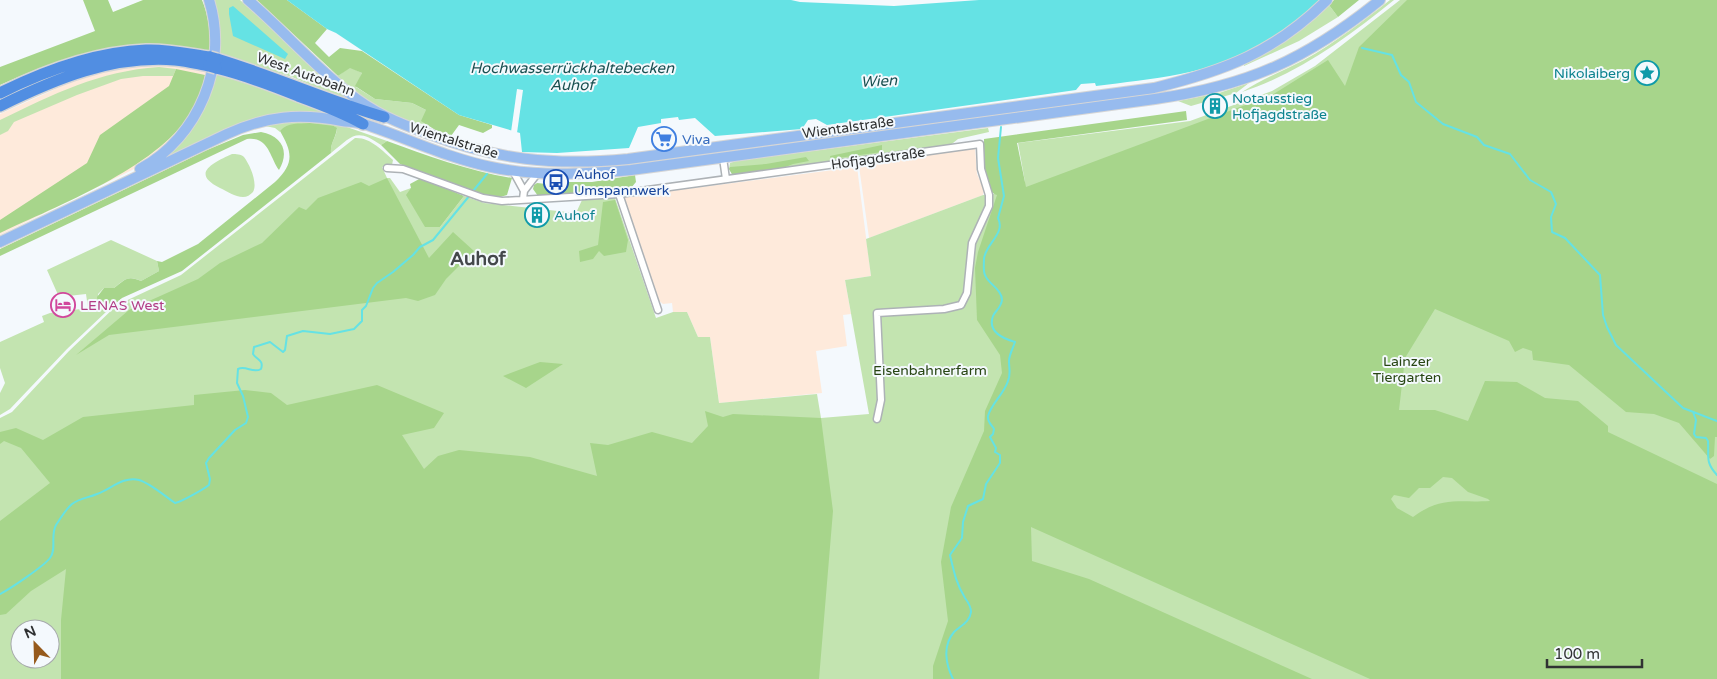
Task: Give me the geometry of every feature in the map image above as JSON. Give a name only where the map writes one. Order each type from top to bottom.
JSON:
[{"type":"highway","name":"West Autobahn","points":[[0,93],[54,69],[88,58],[116,52],[155,50],[177,52],[213,62],[255,70],[384,117]]},
{"type":"highway","name":"West Autobahn","points":[[0,106],[59,79],[90,68],[117,62],[146,59],[213,62],[345,113],[363,124]]},
{"type":"main road","points":[[106,192],[126,177],[156,159],[174,143],[190,124],[202,104],[210,80],[215,54],[215,30],[208,0]]},
{"type":"main road","name":"Wientalstraße","points":[[248,0],[329,77],[384,117],[452,143],[492,154],[531,160],[583,162],[637,158],[1154,88],[1238,63],[1290,33],[1327,0]]},
{"type":"main road","name":"Wientalstraße","points":[[0,242],[227,134],[259,121],[294,116],[363,124],[465,160],[513,171],[556,175],[608,172],[1188,94],[1246,79],[1284,64],[1318,45],[1351,23],[1380,0]]},
{"type":"street","name":"Hofjagdstraße","points":[[387,168],[403,169],[483,198],[502,201],[619,194],[980,144],[981,169],[989,195],[989,206],[972,243],[967,293],[961,306],[944,310],[876,313],[882,400],[876,419]]},
{"type":"street","points":[[723,158],[726,179]]},
{"type":"street","points":[[513,171],[524,191]]},
{"type":"street","points":[[523,200],[524,191],[537,174]]},
{"type":"street","points":[[619,194],[658,310]]},
{"type":"shaded area","points":[[169,64],[208,70],[182,129],[147,162],[0,235],[0,114],[73,81],[122,67]]},
{"type":"shaded area","points":[[975,147],[977,174],[984,190],[983,195],[869,238],[859,166],[864,162]]},
{"type":"shaded area","points":[[857,167],[871,276],[845,280],[851,314],[843,315],[847,346],[816,351],[822,393],[719,403],[710,337],[698,337],[687,312],[673,312],[672,303],[663,304],[658,300],[623,197]]},
{"type":"green space","points":[[83,0],[108,0],[113,12],[143,0],[202,0],[209,27],[210,53],[116,48],[101,50],[57,62],[0,85],[0,67],[95,31]]},
{"type":"green space","points":[[212,0],[240,0],[351,102],[292,77],[219,55],[219,38]]},
{"type":"green space","points":[[257,0],[287,0],[327,29],[315,43],[329,57],[340,48],[362,51],[459,115],[492,125],[492,128],[483,133],[459,125],[451,136],[437,131],[421,121],[426,110],[412,103],[375,99],[355,86],[362,73],[350,68],[338,76]]},
{"type":"green space","points":[[1334,0],[1359,0],[1338,17],[1329,5]]},
{"type":"green space","points":[[1390,0],[1394,0],[1340,41],[1303,65],[1242,92],[1327,46]]},
{"type":"green space","name":"Eisenbahnerfarm","points":[[1400,0],[1717,0],[1717,679],[0,679],[0,418],[12,412],[69,351],[117,305],[181,275],[355,138],[371,142],[393,160],[392,165],[382,167],[387,178],[390,178],[400,192],[411,188],[440,227],[464,196],[484,203],[576,213],[582,200],[615,198],[656,318],[673,312],[687,312],[698,337],[710,337],[719,403],[817,394],[821,418],[869,414],[845,280],[871,276],[866,239],[983,195],[993,194],[1025,182],[1018,143],[1190,121],[1272,91],[1315,66]]},
{"type":"green space","name":"Lainzer Tiergarten","points":[[1407,0],[1717,0],[1717,437],[1715,437],[1714,456],[1710,459],[1679,423],[1654,414],[1626,412],[1569,365],[1533,360],[1532,351],[1523,348],[1515,352],[1509,341],[1435,309],[1405,358],[1399,410],[1435,410],[1468,421],[1485,381],[1517,382],[1545,398],[1578,401],[1608,426],[1608,432],[1717,484],[1717,679],[1370,679],[1031,527],[1032,561],[1089,579],[1312,679],[933,679],[933,666],[948,621],[941,562],[951,507],[984,431],[985,411],[1002,373],[1000,355],[977,320],[975,268],[978,252],[997,195],[988,186],[985,179],[984,139],[1186,111],[1187,120],[1017,143],[1026,187],[1272,95],[1328,60],[1345,86],[1359,47]],"holes":[[[1443,477],[1452,478],[1468,492],[1490,501],[1441,503],[1423,510],[1413,517],[1397,508],[1391,499],[1394,495],[1409,498],[1419,488],[1430,488]]]},
{"type":"green space","points":[[1329,5],[1338,17],[1299,41],[1244,66],[1309,23]]},
{"type":"green space","points":[[159,67],[176,69],[173,76],[143,76],[121,79],[77,95],[14,122],[8,131],[0,135],[0,120],[39,101],[77,85],[116,73]]},
{"type":"green space","points":[[350,67],[362,73],[356,87],[375,99],[412,103],[426,110],[427,124],[403,119],[379,108],[337,78]]},
{"type":"green space","points":[[176,69],[205,75],[195,105],[174,134],[154,152],[104,184],[0,233],[0,220],[87,163],[100,135],[169,86]]},
{"type":"green space","points":[[216,73],[243,80],[328,114],[288,113],[157,163],[207,98]]},
{"type":"green space","points":[[1249,83],[1236,93],[1191,106],[1178,101],[1219,93]]},
{"type":"green space","points":[[314,121],[344,126],[387,141],[381,145],[366,136],[354,136],[331,153],[331,146],[337,129],[334,126],[280,132],[275,128],[265,126],[274,122]]},
{"type":"green space","points":[[310,123],[337,128],[331,146],[331,153],[182,271],[122,298],[107,311],[98,303],[97,297],[104,288],[114,288],[129,278],[141,281],[159,271],[157,261],[162,262],[198,244],[275,182],[286,169],[290,157],[287,145],[280,131],[290,125]]},
{"type":"green space","points":[[988,128],[989,132],[958,139],[948,147],[897,152],[739,175],[732,174],[729,169],[730,163],[736,161]]},
{"type":"green space","points":[[261,132],[274,137],[282,145],[284,157],[279,170],[264,144],[254,139],[247,139],[0,256],[0,249],[207,150],[243,135]]},
{"type":"green space","points":[[387,141],[464,167],[512,178],[507,195],[497,198],[485,196],[400,164],[381,145]]},
{"type":"green space","points":[[882,145],[882,152],[831,159],[830,156]]},
{"type":"green space","points":[[232,154],[244,157],[253,174],[255,184],[253,192],[244,197],[231,194],[211,183],[206,177],[208,168]]},
{"type":"green space","points":[[806,157],[809,161],[783,168],[739,175],[732,174],[729,169],[730,167],[766,164]]},
{"type":"green space","points":[[635,175],[636,182],[631,188],[538,196],[533,189],[537,183],[556,185],[557,182],[592,182]]},
{"type":"green space","points":[[387,178],[429,258],[453,232],[474,251],[446,279],[435,295],[418,301],[406,298],[109,335],[76,355],[129,310],[198,279],[220,263],[262,243],[299,207],[306,210],[318,198],[361,182],[369,186]]},
{"type":"green space","points":[[421,178],[464,196],[440,227],[425,227],[406,195],[411,188],[410,184]]},
{"type":"green space","points":[[615,200],[628,240],[626,252],[604,256],[599,251],[593,259],[580,262],[579,251],[598,245],[603,202]]},
{"type":"green space","points":[[111,240],[157,261],[159,271],[141,281],[129,278],[114,288],[104,288],[98,294],[98,303],[107,311],[67,349],[10,409],[0,415],[0,393],[5,383],[0,368],[0,342],[44,322],[42,316],[50,313],[88,308],[86,294],[59,297],[47,270]]},
{"type":"green space","points":[[540,362],[563,364],[526,388],[503,376]]},
{"type":"green space","points":[[377,385],[444,413],[434,428],[402,435],[424,469],[438,456],[459,450],[530,457],[597,476],[590,443],[608,445],[652,432],[692,443],[708,426],[705,411],[723,417],[733,414],[821,418],[833,511],[819,679],[61,679],[61,620],[66,569],[31,591],[6,614],[0,615],[0,521],[50,483],[21,448],[4,441],[0,444],[0,432],[16,428],[43,440],[83,417],[194,405],[194,395],[245,390],[271,393],[287,405]]},
{"type":"water","name":"Hochwasserrückhaltebecken Auhof","points":[[287,0],[791,0],[894,6],[979,0],[1321,0],[1285,31],[1261,47],[1222,64],[1180,74],[1096,86],[1095,83],[1081,84],[1076,90],[827,125],[816,119],[808,120],[802,129],[715,136],[695,118],[679,120],[678,117],[661,119],[661,123],[638,127],[629,148],[557,153],[522,152],[520,133],[459,115],[336,33],[327,29]]},
{"type":"water","points":[[233,6],[288,54],[285,59],[233,36],[229,8]]},
{"type":"pier","points":[[517,89],[523,90],[517,133],[511,132]]},
{"type":"waterway","points":[[1362,48],[1392,55],[1401,75],[1409,82],[1416,102],[1443,124],[1477,137],[1484,145],[1510,154],[1530,180],[1551,192],[1556,204],[1551,217],[1552,232],[1565,238],[1600,275],[1603,315],[1616,345],[1683,408],[1717,421]]},
{"type":"waterway","points":[[953,679],[946,656],[948,643],[950,637],[964,624],[971,612],[957,582],[950,555],[962,538],[963,522],[968,506],[983,499],[986,484],[1000,463],[1000,455],[995,452],[996,448],[990,437],[994,429],[988,416],[1008,381],[1010,374],[1009,359],[1015,342],[1002,337],[992,326],[993,316],[1002,300],[1000,293],[984,273],[985,254],[999,229],[998,218],[1004,196],[998,158],[1001,127]]},
{"type":"waterway","points":[[473,191],[487,174]]},
{"type":"waterway","points":[[0,594],[27,577],[50,558],[53,551],[54,529],[75,502],[133,479],[153,487],[175,503],[209,485],[210,479],[206,463],[235,430],[246,423],[248,417],[243,396],[237,383],[238,369],[244,368],[255,371],[261,369],[261,362],[253,354],[254,347],[270,342],[283,352],[287,336],[303,331],[330,334],[354,329],[362,321],[362,310],[366,306],[377,283],[393,272],[420,247],[433,240],[470,195]]},
{"type":"waterway","points":[[1693,412],[1696,420],[1694,434],[1696,437],[1706,438],[1708,441],[1709,463],[1717,475]]},
{"type":"place","name":"Nikolaiberg","points":[[1647,73]]},
{"type":"place","name":"Notausstieg Hofjagdstraße","points":[[1215,106]]},
{"type":"place","name":"Viva","points":[[664,139]]},
{"type":"place","name":"Auhof Umspannwerk","points":[[556,182]]},
{"type":"place","name":"Auhof","points":[[537,215]]},
{"type":"place","name":"LENAS West","points":[[63,305]]},
{"type":"district","name":"Auhof","points":[[478,258]]},
{"type":"water label","name":"Wien","points":[[879,81]]}]
